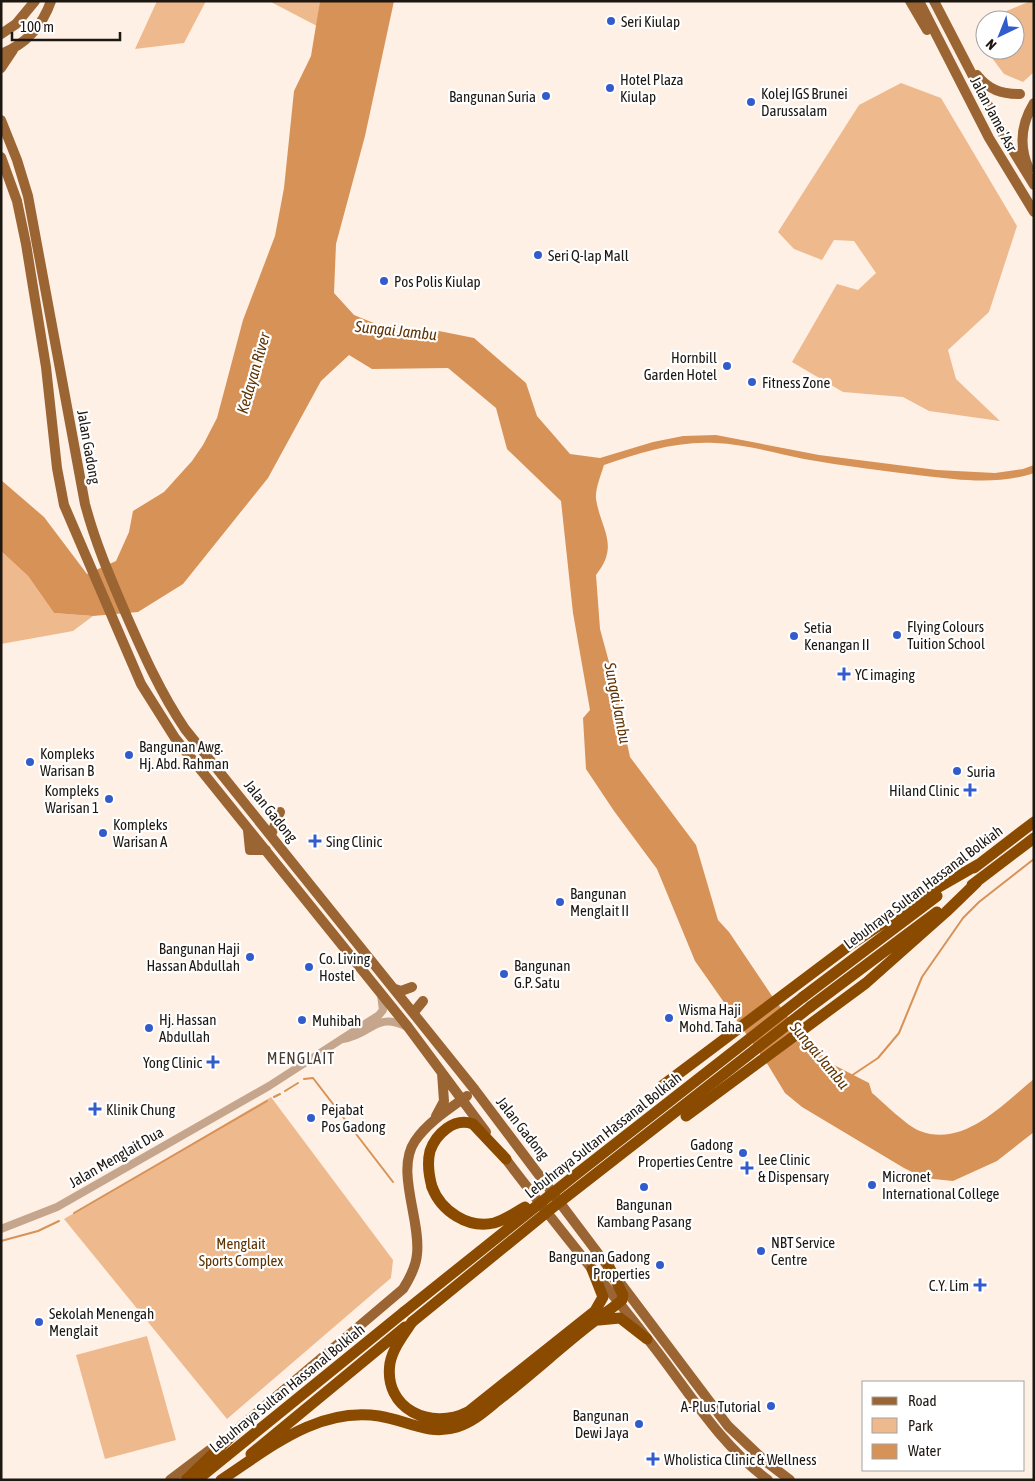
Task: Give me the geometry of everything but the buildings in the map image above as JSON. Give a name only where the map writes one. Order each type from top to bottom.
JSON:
[{"type":"highway","name":"Lebuhraya Sultan Hassanal Bolkiah","points":[[197,1480],[552,1208],[979,864],[1034,822]]},
{"type":"highway","name":"Lebuhraya Sultan Hassanal Bolkiah","points":[[221,1480],[560,1187],[807,1002],[977,882],[1034,838]]},
{"type":"highway","points":[[662,1086],[847,947],[925,895],[979,864]]},
{"type":"highway","points":[[686,1116],[738,1080],[881,971],[977,882]]},
{"type":"highway","points":[[506,1159],[472,1124],[466,1122],[452,1124],[440,1136],[430,1151],[428,1168],[432,1187],[440,1202],[451,1213],[464,1220],[486,1224],[502,1220],[560,1187]]},
{"type":"highway","points":[[221,1480],[302,1427],[330,1418],[354,1414],[376,1416],[432,1430],[447,1429],[464,1424],[479,1416],[536,1371],[592,1322],[619,1303],[624,1295],[608,1265]]},
{"type":"highway","points":[[408,1317],[390,1362],[393,1391],[403,1405],[421,1418],[439,1420],[455,1417],[468,1412],[595,1311],[603,1297],[592,1269]]},
{"type":"highway","points":[[592,1322],[606,1318],[620,1318],[648,1339]]},
{"type":"highway","points":[[186,1480],[244,1424]]},
{"type":"main road","points":[[1,34],[16,24],[35,1]]},
{"type":"main road","points":[[1,54],[14,49],[24,42],[40,24],[51,1]]},
{"type":"main road","points":[[910,1],[938,51],[950,62],[953,58],[952,48],[938,19],[934,1]]},
{"type":"main road","name":"Jalan Jame 'Asr","points":[[919,1],[996,151],[1034,212]]},
{"type":"main road","name":"Jalan Jame 'Asr","points":[[934,1],[1004,136],[1034,185]]},
{"type":"main road","points":[[1,68],[14,49]]},
{"type":"main road","points":[[965,61],[982,82],[991,89],[1010,94],[1020,94]]},
{"type":"main road","points":[[1034,103],[1026,119],[1022,139],[1025,158],[1034,176]]},
{"type":"main road","name":"Jalan Gadong","points":[[1,120],[17,160],[28,196],[84,504],[104,562],[157,685],[173,711],[475,1090],[728,1426],[765,1461],[790,1480]]},
{"type":"main road","name":"Jalan Gadong","points":[[1,157],[21,216],[46,367],[59,484],[70,521],[141,684],[161,717],[248,828],[250,850],[266,850],[442,1071],[506,1159],[648,1339],[710,1425],[740,1456],[768,1480]]},
{"type":"main road","points":[[46,367],[60,364]]},
{"type":"main road","points":[[259,820],[280,812],[271,835]]},
{"type":"main road","points":[[395,989],[401,991],[412,987]]},
{"type":"main road","points":[[414,1012],[423,1001]]},
{"type":"main road","points":[[433,1121],[444,1101],[442,1071]]},
{"type":"main road","points":[[170,1480],[244,1424],[403,1290],[414,1267],[417,1254],[416,1228],[408,1176],[410,1153],[414,1142],[433,1121],[475,1090]]},
{"type":"street","name":"Jalan Menglait Dua","points":[[1,1229],[57,1207],[263,1089],[381,1013],[383,1005],[381,994]]},
{"type":"street","name":"Jalan Menglait Dua","points":[[343,1039],[354,1038],[384,1020],[398,1022],[408,1027]]},
{"type":"green space","points":[[157,1],[206,1],[184,43],[135,49]]},
{"type":"green space","points":[[269,1],[320,1],[317,26]]},
{"type":"green space","points":[[1034,1],[1034,72],[1023,82],[1004,74],[994,60],[1025,60],[1025,10],[1009,10]]},
{"type":"green space","points":[[901,83],[941,98],[1017,226],[989,312],[948,350],[956,379],[1000,421],[929,411],[903,397],[843,392],[792,362],[837,284],[858,290],[876,273],[854,241],[834,240],[822,260],[794,249],[778,232],[859,105]]},
{"type":"green space","points":[[1,551],[28,576],[54,613],[93,616],[73,631],[1,644]]},
{"type":"green space","name":"Menglait Sports Complex","points":[[271,1097],[393,1260],[391,1278],[227,1419],[64,1219]]},
{"type":"green space","points":[[147,1336],[176,1440],[105,1459],[76,1355]]},
{"type":"water","points":[[320,1],[394,1],[365,136],[336,244],[334,293],[354,315],[403,335],[434,330],[474,338],[526,383],[537,416],[570,454],[600,458],[653,442],[683,436],[716,435],[819,455],[937,470],[995,473],[1023,469],[1034,465],[1034,473],[1021,477],[994,480],[965,480],[834,464],[737,445],[700,443],[658,449],[604,465],[596,495],[608,546],[607,555],[596,575],[600,629],[612,673],[630,757],[696,845],[718,920],[729,932],[772,996],[804,1038],[832,1064],[869,1083],[872,1093],[915,1129],[936,1135],[952,1134],[967,1129],[996,1111],[1034,1079],[1034,1132],[997,1161],[953,1181],[924,1178],[802,1107],[785,1093],[768,1065],[695,961],[657,869],[586,769],[583,718],[590,710],[573,613],[561,501],[507,449],[496,408],[448,368],[372,369],[349,355],[321,381],[268,478],[183,584],[138,612],[93,616],[54,613],[28,576],[1,551],[1,480],[44,517],[87,574],[116,561],[129,532],[133,511],[164,492],[192,461],[203,445],[217,418],[243,320],[275,236],[284,188],[294,91],[311,56]]},
{"type":"waterway","name":"Sungai Jambu","points":[[851,1076],[878,1058],[899,1033],[922,977],[963,918],[979,902],[1034,859]]},
{"type":"waterway","points":[[304,1079],[313,1078],[393,1182]]},
{"type":"waterway","points":[[285,1091],[298,1083]]},
{"type":"waterway","points":[[274,1097],[280,1094]]},
{"type":"waterway","points":[[74,1213],[267,1101]]},
{"type":"waterway","points":[[1,1241],[38,1231],[59,1221]]},
{"type":"place","name":"Seri Kiulap","points":[[611,21]]},
{"type":"place","name":"Hotel Plaza Kiulap","points":[[610,88]]},
{"type":"place","name":"Bangunan Suria","points":[[546,96]]},
{"type":"place","name":"Kolej IGS Brunei Darussalam","points":[[751,102]]},
{"type":"place","name":"Seri Q-lap Mall","points":[[538,255]]},
{"type":"place","name":"Pos Polis Kiulap","points":[[384,281]]},
{"type":"place","name":"Hornbill Garden Hotel","points":[[727,366]]},
{"type":"place","name":"Fitness Zone","points":[[752,382]]},
{"type":"place","name":"Flying Colours Tuition School","points":[[897,635]]},
{"type":"place","name":"Setia Kenangan II","points":[[794,636]]},
{"type":"place","name":"YC imaging","points":[[844,674]]},
{"type":"place","name":"Bangunan Awg. Hj. Abd. Rahman","points":[[129,755]]},
{"type":"place","name":"Kompleks Warisan B","points":[[30,762]]},
{"type":"place","name":"Suria","points":[[957,771]]},
{"type":"place","name":"Hiland Clinic","points":[[970,790]]},
{"type":"place","name":"Kompleks Warisan 1","points":[[109,799]]},
{"type":"place","name":"Kompleks Warisan A","points":[[103,833]]},
{"type":"place","name":"Sing Clinic","points":[[315,841]]},
{"type":"place","name":"Bangunan Menglait II","points":[[560,902]]},
{"type":"place","name":"Bangunan Haji Hassan Abdullah","points":[[250,957]]},
{"type":"place","name":"Co. Living Hostel","points":[[309,967]]},
{"type":"place","name":"Bangunan G.P. Satu","points":[[504,974]]},
{"type":"place","name":"Wisma Haji Mohd. Taha","points":[[669,1018]]},
{"type":"place","name":"Muhibah","points":[[302,1020]]},
{"type":"place","name":"Hj. Hassan Abdullah","points":[[149,1028]]},
{"type":"place","name":"Yong Clinic","points":[[213,1062]]},
{"type":"place","name":"Klinik Chung","points":[[95,1109]]},
{"type":"place","name":"Pejabat Pos Gadong","points":[[311,1118]]},
{"type":"place","name":"Gadong Properties Centre","points":[[743,1153]]},
{"type":"place","name":"Lee Clinic & Dispensary","points":[[747,1168]]},
{"type":"place","name":"Micronet International College","points":[[872,1185]]},
{"type":"place","name":"Bangunan Kambang Pasang","points":[[644,1187]]},
{"type":"place","name":"NBT Service Centre","points":[[761,1251]]},
{"type":"place","name":"Bangunan Gadong Properties","points":[[660,1265]]},
{"type":"place","name":"C.Y. Lim","points":[[980,1285]]},
{"type":"place","name":"Sekolah Menengah Menglait","points":[[39,1322]]},
{"type":"place","name":"A-Plus Tutorial","points":[[771,1406]]},
{"type":"place","name":"Bangunan Dewi Jaya","points":[[639,1424]]},
{"type":"place","name":"Wholistica Clinic & Wellness","points":[[653,1459]]},
{"type":"district","name":"MENGLAIT","points":[[301,1058]]},
{"type":"water label","name":"Kedayan River","points":[[253,373]]}]
